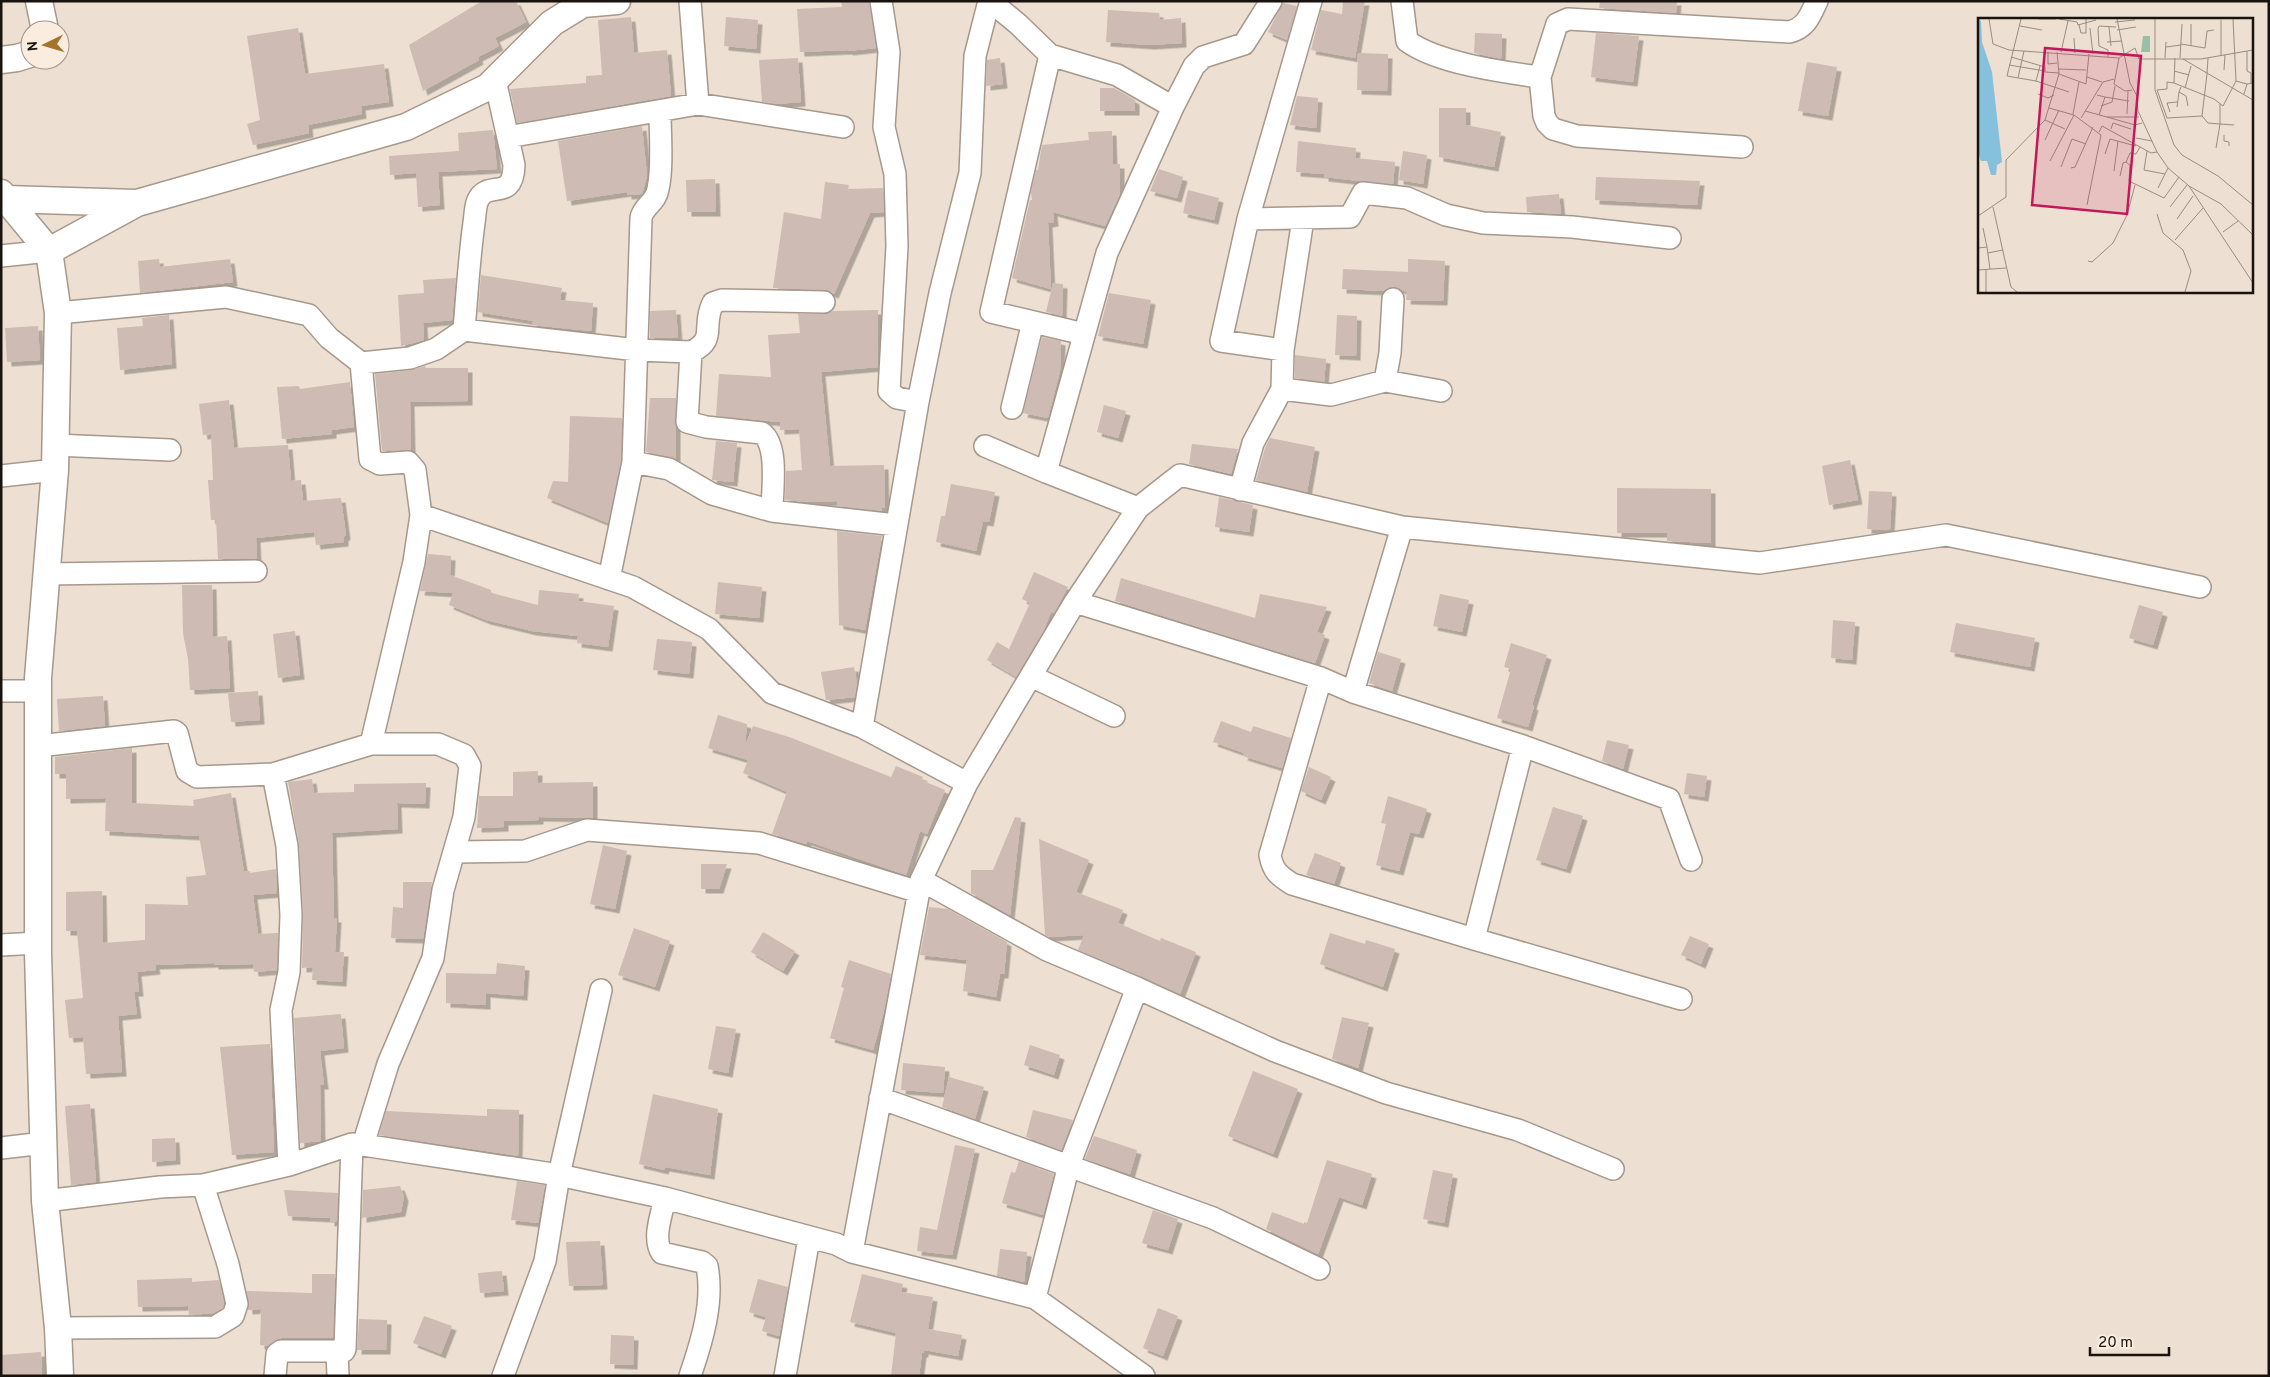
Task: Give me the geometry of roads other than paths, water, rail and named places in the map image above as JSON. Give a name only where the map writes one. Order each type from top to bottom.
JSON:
[{"type":"street","points":[[39,1],[43,20]]},
{"type":"street","points":[[1,256],[49,250],[137,203],[406,128],[488,87],[552,23],[584,4],[617,1]]},
{"type":"street","points":[[690,1],[698,104]]},
{"type":"street","points":[[881,1],[889,52],[884,127],[895,174],[897,246],[889,391],[897,398],[918,402]]},
{"type":"street","points":[[862,727],[918,402],[940,293],[970,173],[975,56],[989,1],[1018,24],[1050,55],[1117,75],[1173,106]]},
{"type":"street","points":[[1046,472],[1107,253],[1173,106],[1194,66],[1203,57],[1244,44],[1271,1]]},
{"type":"street","points":[[1283,350],[1221,340],[1248,219],[1312,1]]},
{"type":"street","points":[[1402,1],[1406,41],[1418,49],[1491,71],[1540,76]]},
{"type":"street","points":[[1742,147],[1577,136],[1553,129],[1544,116],[1540,76],[1557,24],[1568,19],[1789,32],[1800,30],[1808,21],[1817,1]]},
{"type":"street","points":[[1050,55],[991,312],[1084,334]]},
{"type":"street","points":[[1,60],[20,57]]},
{"type":"street","points":[[464,330],[470,252],[478,201],[484,193],[508,186],[514,180],[514,165],[495,80]]},
{"type":"street","points":[[508,137],[698,104],[843,127]]},
{"type":"street","points":[[609,579],[633,462],[641,218],[642,213],[655,200],[659,188],[660,111]]},
{"type":"street","points":[[1248,219],[1350,217],[1363,193],[1407,198],[1446,215],[1483,223],[1572,227],[1670,238]]},
{"type":"street","points":[[4,196],[137,203]]},
{"type":"street","points":[[4,196],[49,250],[58,313],[55,457],[39,690],[38,943],[45,1201],[58,1328],[60,1376]]},
{"type":"street","points":[[1240,490],[1253,443],[1282,389],[1283,350],[1303,219]]},
{"type":"street","points":[[58,313],[226,297],[309,315],[329,338],[361,363],[410,358],[436,349],[464,330],[636,350],[691,352],[704,346],[707,340],[708,312],[713,303],[722,300],[824,302]]},
{"type":"street","points":[[1385,381],[1390,353],[1393,300]]},
{"type":"street","points":[[1012,408],[1033,322]]},
{"type":"street","points":[[691,352],[687,422],[706,428],[762,433],[765,435],[773,449],[772,512]]},
{"type":"street","points":[[361,363],[370,459],[380,464],[408,462],[411,465],[415,470],[421,515],[414,562],[371,744]]},
{"type":"street","points":[[1282,389],[1331,395],[1385,381],[1441,391]]},
{"type":"street","points":[[984,446],[1138,508]]},
{"type":"street","points":[[1,476],[55,457],[170,450]]},
{"type":"street","points":[[633,462],[669,469],[712,494],[772,512],[896,525]]},
{"type":"street","points":[[852,1252],[920,886],[967,783],[1075,602],[1138,508],[1180,475],[1402,527],[1760,563],[1946,535],[2200,587]]},
{"type":"street","points":[[421,515],[633,586],[709,629],[772,693],[862,727],[967,783]]},
{"type":"street","points":[[1354,692],[1402,527]]},
{"type":"street","points":[[46,574],[256,571]]},
{"type":"street","points":[[1075,602],[1321,678],[1354,692],[1524,746],[1669,799],[1691,860]]},
{"type":"street","points":[[1030,676],[1114,716]]},
{"type":"street","points":[[1321,678],[1270,854],[1273,869],[1278,875],[1292,884],[1474,940],[1681,999]]},
{"type":"street","points":[[1,691],[39,690]]},
{"type":"street","points":[[38,746],[174,731],[177,733],[187,771],[194,776],[273,774],[371,744],[438,744],[464,755],[470,766],[464,817],[443,890],[433,958],[388,1064],[357,1145],[346,1346],[344,1351],[281,1351],[277,1354],[275,1376]]},
{"type":"street","points":[[1474,940],[1524,746]]},
{"type":"street","points":[[273,774],[287,846],[291,916],[289,972],[281,1010],[288,1165]]},
{"type":"street","points":[[455,852],[525,851],[586,830],[759,843],[920,886],[1046,950],[1137,988],[1275,1051],[1386,1093],[1518,1130],[1613,1169]]},
{"type":"street","points":[[1,945],[38,943]]},
{"type":"street","points":[[1035,1298],[1069,1165],[1137,988]]},
{"type":"street","points":[[503,1376],[545,1261],[559,1175],[601,990]]},
{"type":"street","points":[[880,1098],[1213,1218],[1319,1269]]},
{"type":"street","points":[[1,1148],[44,1143]]},
{"type":"street","points":[[45,1201],[160,1187],[203,1185],[288,1165],[357,1145],[559,1175],[665,1198],[836,1244],[852,1252],[1035,1298],[1144,1376]]},
{"type":"street","points":[[58,1328],[215,1327],[233,1316],[237,1304],[228,1264],[203,1185]]},
{"type":"street","points":[[665,1198],[657,1237],[658,1248],[662,1252],[702,1262],[708,1266],[710,1281],[703,1339],[690,1376]]},
{"type":"street","points":[[785,1376],[809,1238]]},
{"type":"street","points":[[337,1351],[338,1376]]}]
